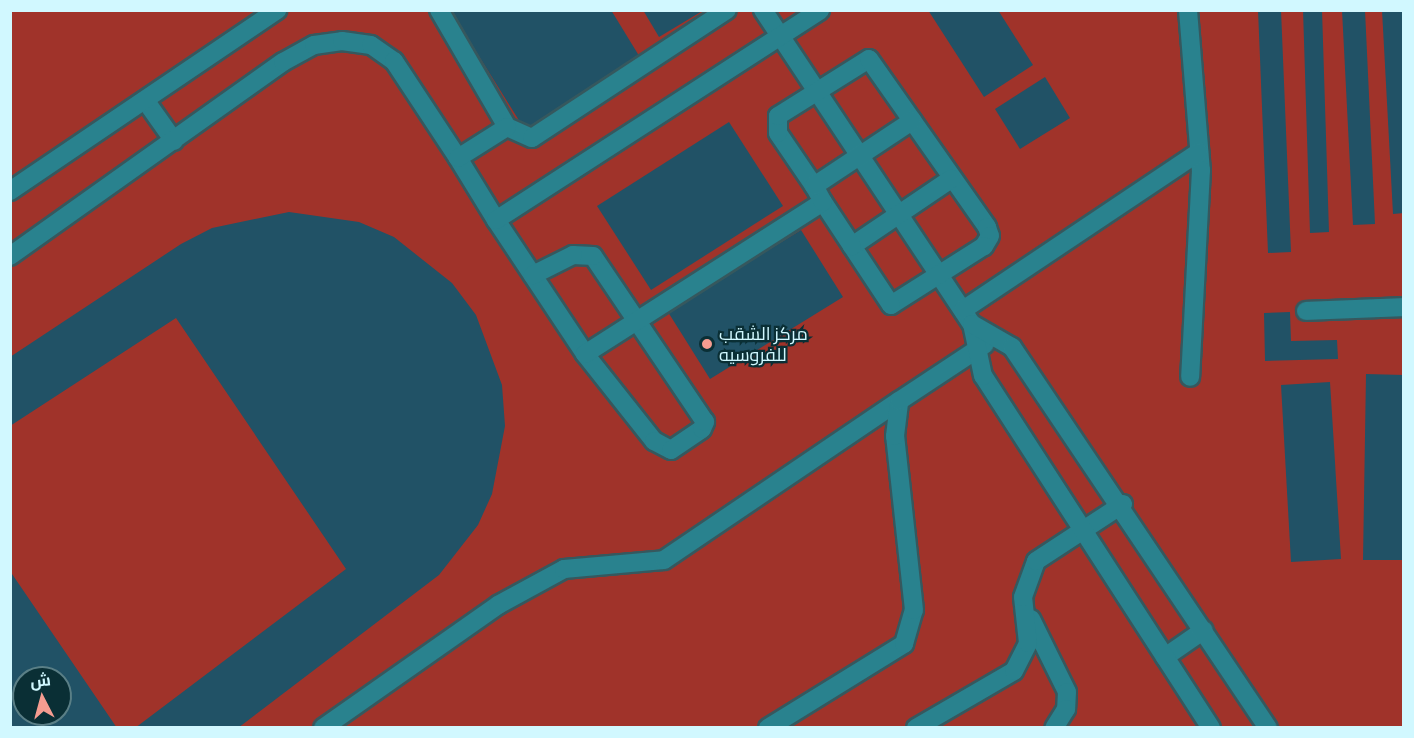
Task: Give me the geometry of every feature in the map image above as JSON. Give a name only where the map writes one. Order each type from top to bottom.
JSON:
[{"type":"lane","points":[[10,191],[277,10]]},
{"type":"lane","points":[[439,10],[507,128],[532,138],[727,10]]},
{"type":"lane","points":[[763,10],[942,273],[968,317],[983,376],[1211,728]]},
{"type":"lane","points":[[496,220],[820,10]]},
{"type":"lane","points":[[1188,10],[1199,152],[1190,377]]},
{"type":"lane","points":[[10,256],[283,62],[314,45],[342,41],[370,45],[394,61],[496,220],[585,354],[662,449],[686,440],[705,422],[593,256],[573,255],[533,275]]},
{"type":"lane","points":[[869,59],[912,121],[990,236],[984,246],[891,305],[818,194],[776,124],[778,116],[816,90],[869,59]]},
{"type":"lane","points":[[145,100],[174,141]]},
{"type":"lane","points":[[585,354],[638,320],[818,194],[861,157],[912,121]]},
{"type":"lane","points":[[458,158],[507,128]]},
{"type":"lane","points":[[968,317],[1199,152]]},
{"type":"lane","points":[[852,246],[899,212],[951,179]]},
{"type":"lane","points":[[1306,311],[1404,307]]},
{"type":"lane","points":[[968,317],[1012,347],[1123,504],[1268,728]]},
{"type":"lane","points":[[324,728],[498,605],[564,569],[664,560],[996,336]]},
{"type":"lane","points":[[768,728],[904,644],[914,610],[895,436],[899,401]]},
{"type":"lane","points":[[916,728],[1014,671],[1028,643],[1026,582],[1036,561],[1123,504]]},
{"type":"lane","points":[[1026,610],[1067,692],[1066,709],[1054,728]]},
{"type":"lane","points":[[1165,657],[1204,630]]},
{"type":"shaded area","name":"مركز الشقب للفروسيه","points":[[10,11],[1403,11],[1403,727],[11,727]]},
{"type":"building","points":[[450,10],[611,10],[641,59],[525,130]]},
{"type":"building","points":[[643,10],[704,10],[659,37]]},
{"type":"building","points":[[928,10],[998,10],[1033,65],[984,97]]},
{"type":"building","points":[[1258,10],[1281,10],[1291,252],[1268,253]]},
{"type":"building","points":[[1303,10],[1322,10],[1329,232],[1310,233]]},
{"type":"building","points":[[1342,10],[1365,10],[1375,224],[1353,225]]},
{"type":"building","points":[[1382,10],[1404,10],[1404,213],[1393,214]]},
{"type":"building","points":[[1045,77],[1070,118],[1020,149],[995,109]]},
{"type":"building","points":[[729,122],[783,206],[651,290],[597,206]]},
{"type":"building","points":[[289,212],[359,222],[394,237],[452,283],[476,315],[502,385],[505,426],[492,494],[478,525],[439,575],[238,728],[135,728],[346,569],[176,318],[10,426],[10,357],[181,244],[212,228]]},
{"type":"building","points":[[801,230],[843,297],[710,379],[668,312]]},
{"type":"building","points":[[1290,312],[1291,341],[1337,340],[1338,359],[1265,361],[1264,313]]},
{"type":"building","points":[[1366,374],[1404,375],[1404,560],[1363,560]]},
{"type":"building","points":[[1330,382],[1341,559],[1291,562],[1281,385]]},
{"type":"building","points":[[10,571],[117,728],[10,728]]},
{"type":"place","name":"مركز الشقب للفروسيه","points":[[707,344]]}]
